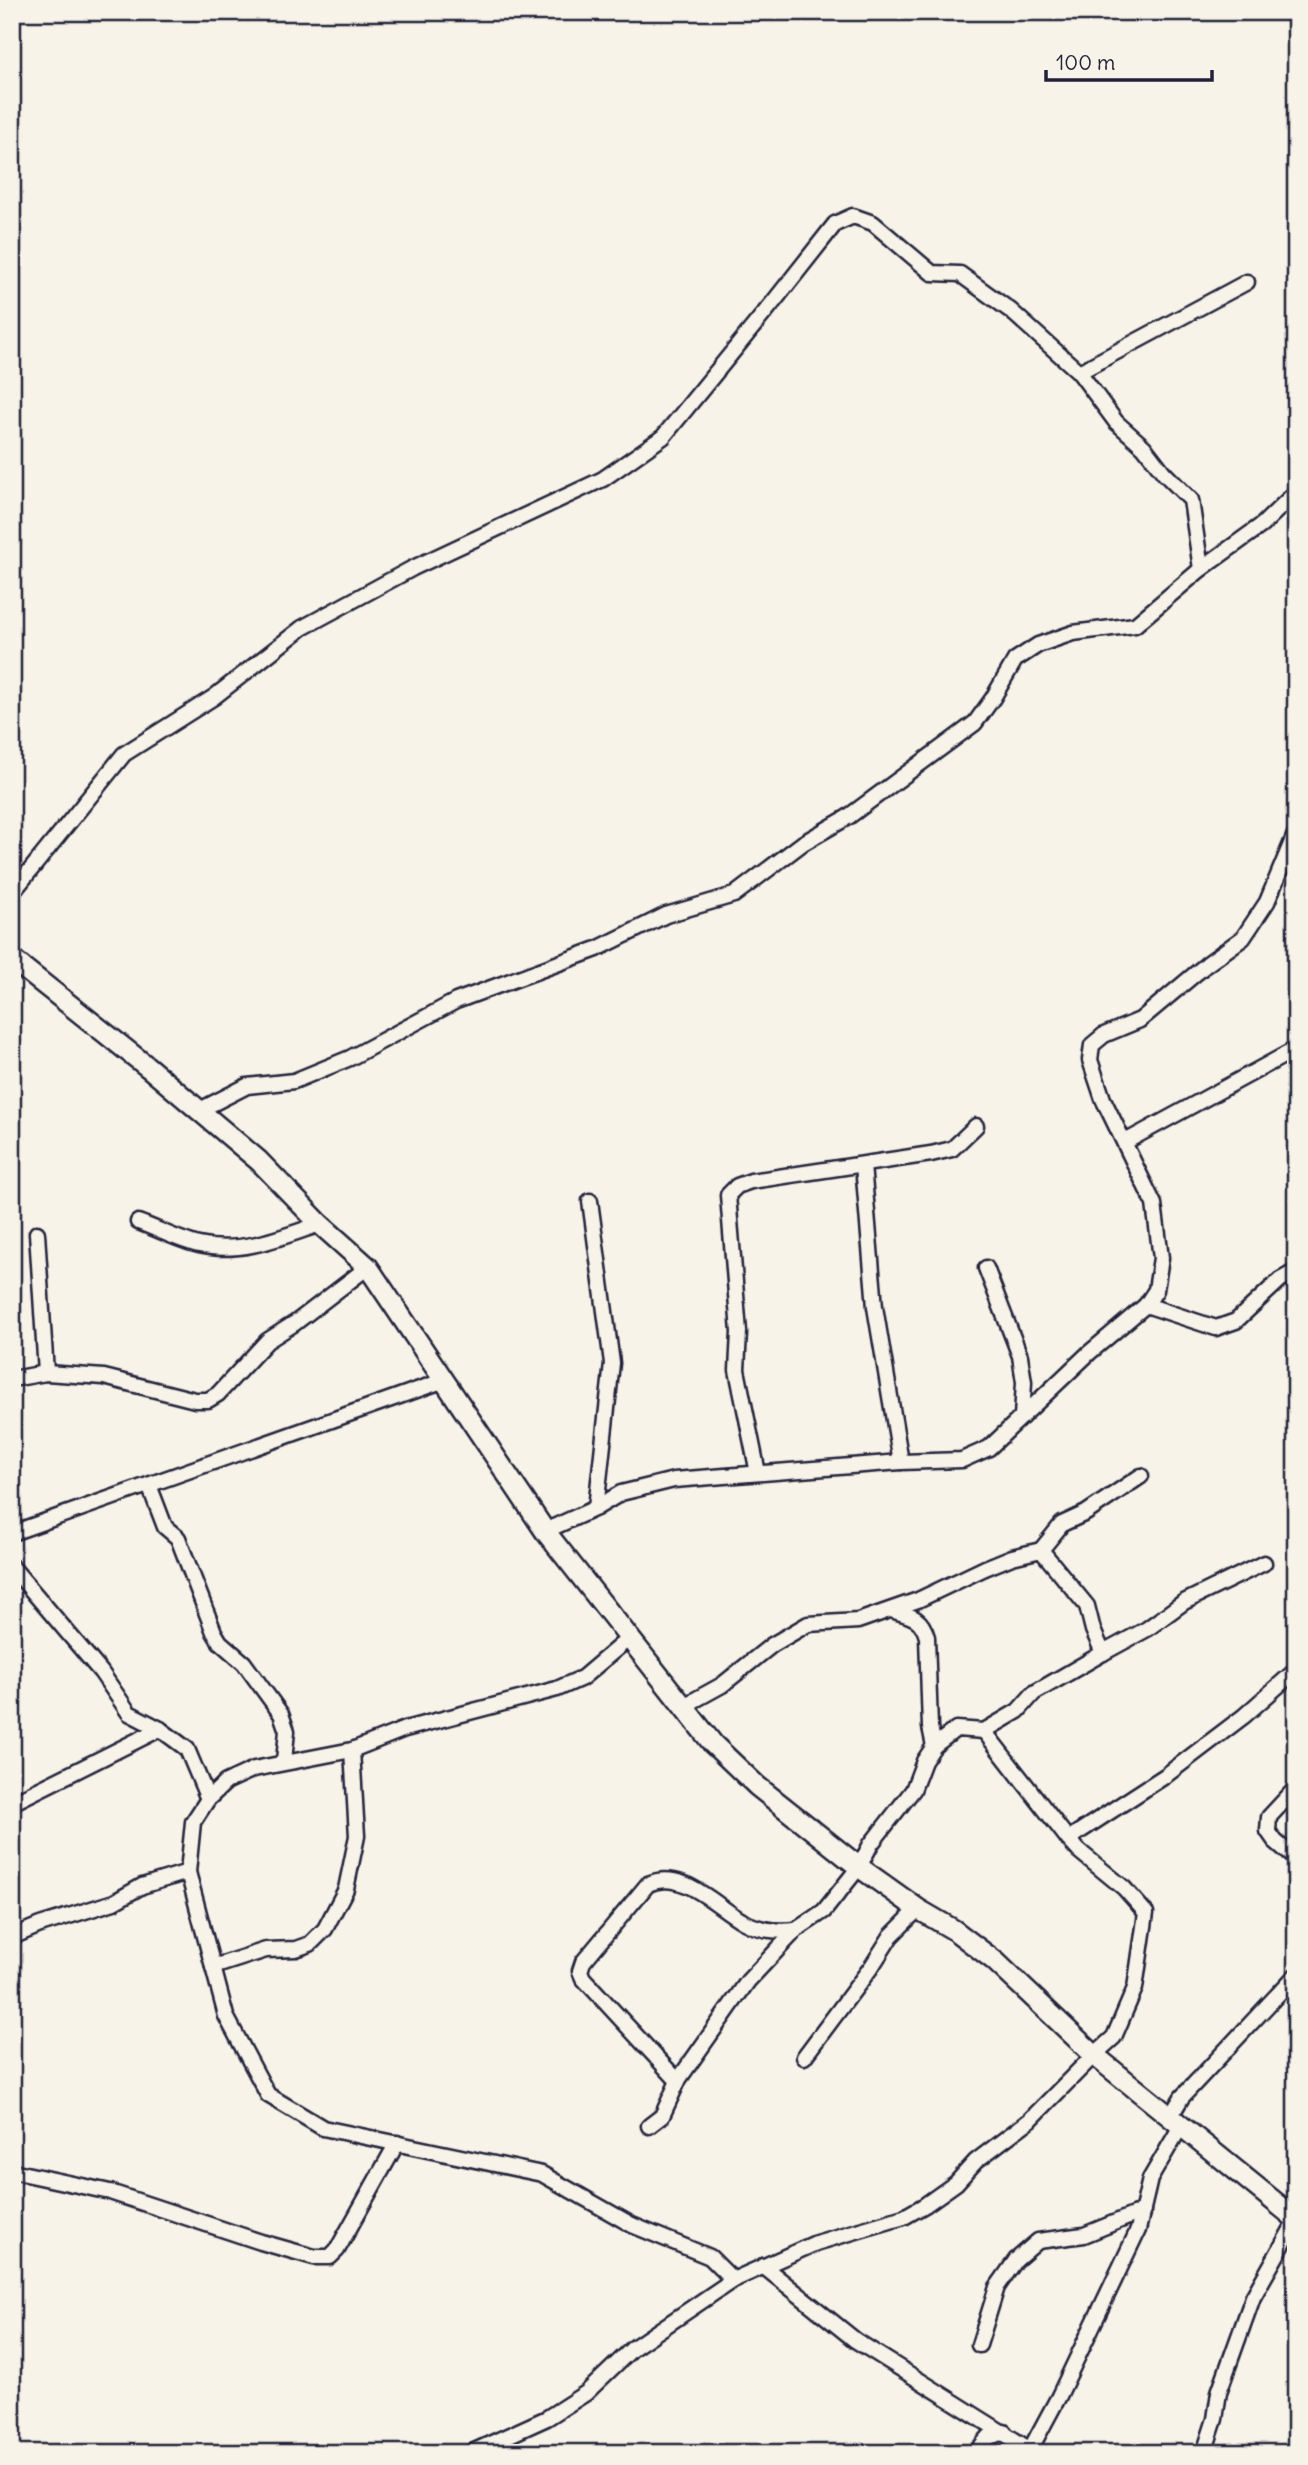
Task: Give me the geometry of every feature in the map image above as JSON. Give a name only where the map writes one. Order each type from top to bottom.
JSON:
[{"type":"street","points":[[12,893],[124,754],[214,697],[302,628],[412,568],[603,479],[663,437],[835,224],[852,216],[873,223],[932,273],[960,274],[1012,311],[1079,372],[1116,422],[1144,447],[1164,473],[1191,500],[1201,569]]},
{"type":"street","points":[[1079,372],[1247,282]]},
{"type":"street","points":[[198,1111],[247,1086],[294,1081],[350,1058],[456,1001],[597,949],[666,915],[734,895],[803,844],[848,817],[975,723],[1015,660],[1038,645],[1073,634],[1135,625],[1201,569],[1262,525],[1296,492]]},
{"type":"street","points":[[545,1531],[596,1508],[621,1493],[674,1480],[901,1462],[962,1460],[989,1448],[1089,1353],[1146,1305],[1156,1290],[1161,1258],[1154,1204],[1098,1086],[1090,1060],[1092,1045],[1104,1035],[1140,1020],[1243,938],[1267,902],[1290,858],[1296,832]]},
{"type":"street","points":[[12,960],[149,1068],[259,1161],[320,1224],[368,1267],[545,1531],[713,1744],[757,1786],[859,1867],[918,1909],[954,1930],[995,1961],[1094,2055],[1296,2220],[1253,2297],[1219,2392],[1215,2419],[1204,2453]]},
{"type":"street","points":[[1125,1142],[1296,1049]]},
{"type":"street","points":[[758,1473],[737,1370],[739,1332],[728,1195],[737,1185],[751,1181],[863,1166],[952,1149],[976,1126]]},
{"type":"street","points":[[863,1166],[875,1307],[901,1462]]},
{"type":"street","points":[[590,1201],[612,1363],[596,1508]]},
{"type":"street","points":[[138,1222],[200,1245],[224,1246],[259,1245],[320,1224]]},
{"type":"street","points":[[37,1233],[46,1373]]},
{"type":"street","points":[[12,1379],[46,1373],[104,1377],[208,1401],[218,1394],[267,1341],[368,1267]]},
{"type":"street","points":[[986,1268],[1020,1356],[1024,1382],[1022,1416]]},
{"type":"street","points":[[1146,1305],[1216,1328],[1236,1321],[1280,1280],[1296,1271]]},
{"type":"street","points":[[12,1532],[445,1380]]},
{"type":"street","points":[[682,1707],[722,1685],[772,1645],[808,1624],[858,1621],[930,1594],[994,1564],[1041,1550],[1062,1524],[1086,1513],[1141,1476]]},
{"type":"street","points":[[149,1485],[165,1527],[178,1538],[214,1632],[220,1642],[244,1663],[281,1714],[287,1731],[284,1762]]},
{"type":"street","points":[[1041,1550],[1087,1606],[1103,1653]]},
{"type":"street","points":[[649,2126],[662,2116],[678,2081],[748,1981],[796,1930],[824,1911],[859,1867],[872,1844],[913,1790],[924,1760],[934,1746],[956,1729],[984,1731],[1018,1712],[1034,1693],[1147,1629],[1184,1602],[1264,1563]]},
{"type":"street","points":[[12,1567],[101,1672],[129,1713],[160,1729],[187,1749],[208,1799]]},
{"type":"street","points":[[930,1594],[924,1625],[927,1637],[930,1727],[934,1746]]},
{"type":"street","points":[[891,1610],[919,1620],[924,1625]]},
{"type":"street","points":[[628,1639],[582,1678],[558,1689],[405,1729],[352,1750],[254,1769],[226,1782],[208,1799],[193,1822],[188,1872],[226,2016],[268,2095],[323,2128],[541,2174],[632,2225],[710,2257],[733,2280]]},
{"type":"street","points":[[1069,1839],[1165,1776],[1244,1716],[1272,1690],[1292,1678]]},
{"type":"street","points":[[12,1803],[160,1729]]},
{"type":"street","points":[[470,2453],[547,2418],[586,2393],[633,2348],[733,2280],[817,2243],[904,2217],[925,2205],[956,2183],[976,2161],[1030,2120],[1114,2038],[1135,1988],[1146,1913],[1124,1888],[1079,1851],[984,1731]]},
{"type":"street","points":[[213,1967],[266,1950],[310,1944],[325,1929],[345,1889],[357,1836],[352,1750]]},
{"type":"street","points":[[1296,1788],[1269,1817],[1268,1831],[1296,1859]]},
{"type":"street","points":[[12,1937],[40,1925],[114,1902],[142,1886],[188,1872]]},
{"type":"street","points":[[678,2081],[583,1978],[580,1971],[583,1962],[648,1884],[657,1880],[669,1880],[688,1886],[744,1923],[774,1932],[796,1930]]},
{"type":"street","points":[[804,2057],[891,1936],[918,1909]]},
{"type":"street","points":[[763,2266],[856,2340],[1032,2451],[1138,2230],[1150,2179],[1176,2121],[1182,2097],[1296,1975]]},
{"type":"street","points":[[12,2171],[110,2192],[261,2242],[314,2257],[330,2257],[337,2250],[397,2143]]},
{"type":"street","points":[[979,2344],[997,2287],[1016,2260],[1038,2241],[1084,2235],[1143,2211]]},
{"type":"street","points":[[975,2453],[989,2437],[1004,2432]]}]
